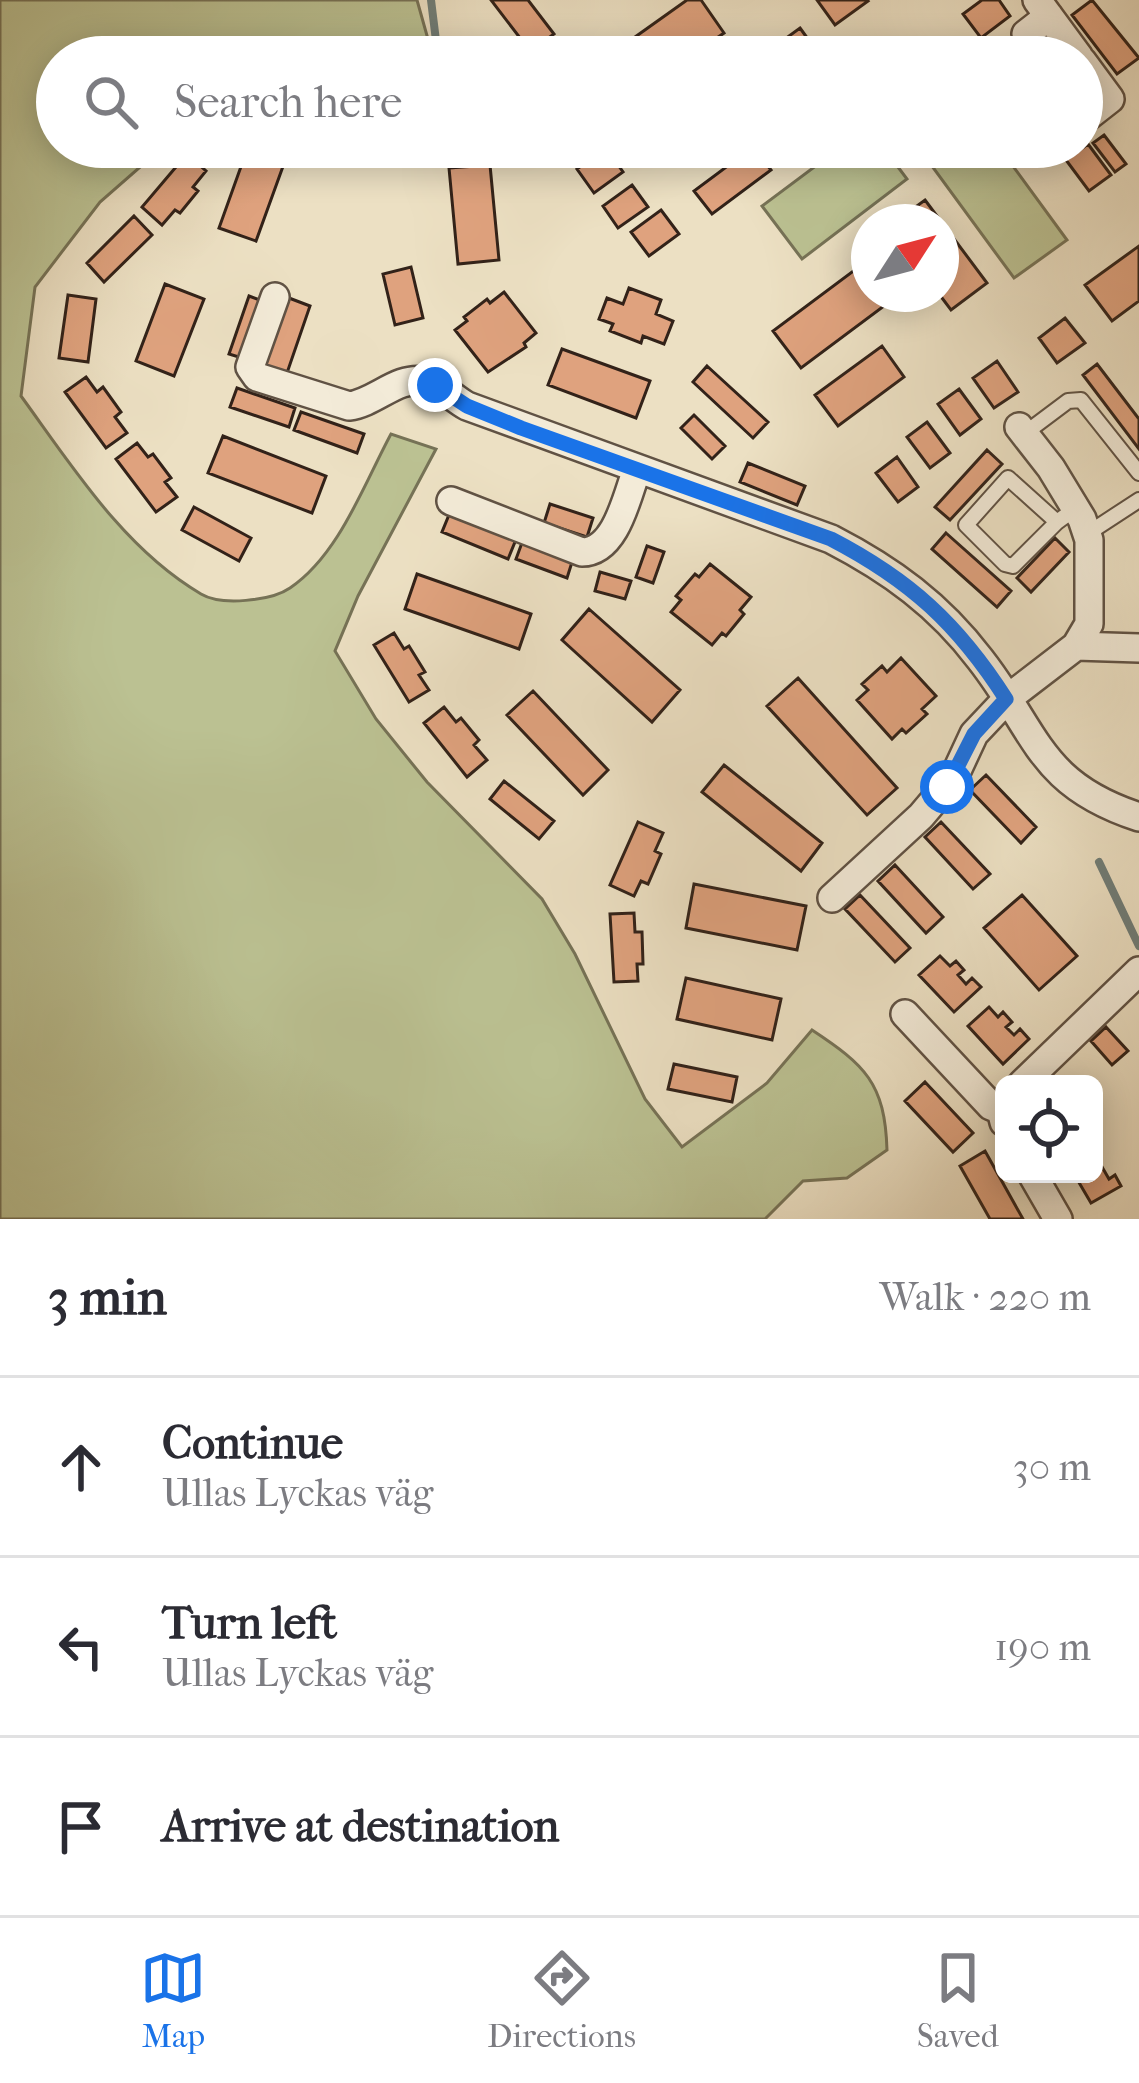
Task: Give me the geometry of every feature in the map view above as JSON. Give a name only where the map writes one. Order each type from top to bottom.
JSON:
[{"type":"street","points":[[1027,36],[1043,8],[1064,36]]},
{"type":"street","points":[[275,297],[250,367],[257,377],[349,406],[399,384],[428,381],[467,406],[831,539],[873,560],[945,618],[982,661],[1029,738],[1056,771],[1075,788],[1139,817]]},
{"type":"street","points":[[832,898],[947,787],[974,734],[1006,699],[1076,646],[1089,624],[1073,521],[1021,431]]},
{"type":"street","points":[[451,500],[592,552],[612,531],[637,470]]},
{"type":"street","points":[[1076,646],[1139,648]]},
{"type":"street","points":[[1031,1075],[1139,971]]},
{"type":"street","points":[[905,1014],[995,1108]]},
{"type":"street","points":[[1037,1183],[1058,1219]]},
{"type":"lane","points":[[1021,431],[1068,401],[1082,400],[1139,473]]},
{"type":"lane","points":[[1073,521],[1008,478],[966,526],[1005,564],[1013,566],[1073,521],[1139,500]]},
{"type":"green space","points":[[0,0],[417,0],[427,36],[36,36],[36,168],[139,168],[100,202],[35,287],[21,396],[124,530],[173,575],[201,594],[221,600],[271,596],[307,574],[349,517],[391,434],[436,449],[358,596],[335,651],[376,719],[427,782],[542,899],[575,954],[645,1099],[682,1147],[767,1083],[812,1030],[869,1078],[882,1108],[887,1150],[847,1178],[803,1181],[765,1219],[0,1219]]},
{"type":"green space","points":[[813,168],[899,168],[907,179],[874,204],[851,204],[851,222],[802,259],[762,206]]},
{"type":"green space","points":[[933,168],[1014,168],[1067,240],[1014,278]]},
{"type":"building","points":[[491,0],[528,0],[554,34],[519,36]]},
{"type":"building","points":[[687,0],[701,0],[724,33],[720,36],[636,36]]},
{"type":"building","points":[[817,0],[867,0],[868,1],[835,25]]},
{"type":"building","points":[[982,0],[999,0],[1010,16],[980,36],[963,14]]},
{"type":"building","points":[[1092,0],[1139,58],[1117,74],[1103,56],[1103,36],[1088,36],[1072,15]]},
{"type":"building","points":[[1103,136],[1126,164],[1115,172],[1103,156]]},
{"type":"building","points":[[1103,164],[1111,175],[1089,191],[1072,168],[1103,168]]},
{"type":"building","points":[[175,168],[206,171],[193,187],[198,191],[180,213],[175,210],[162,225],[142,207]]},
{"type":"building","points":[[240,168],[282,168],[256,241],[219,228]]},
{"type":"building","points":[[449,168],[490,168],[499,260],[458,264]]},
{"type":"building","points":[[620,168],[623,172],[594,193],[577,169]]},
{"type":"building","points":[[725,168],[771,170],[712,214],[694,191]]},
{"type":"building","points":[[632,185],[648,207],[618,228],[603,206]]},
{"type":"building","points":[[661,210],[679,234],[649,256],[631,232]]},
{"type":"building","points":[[134,216],[152,235],[104,282],[87,263]]},
{"type":"building","points":[[959,246],[987,283],[959,304]]},
{"type":"building","points":[[1139,246],[1139,301],[1112,321],[1085,285]]},
{"type":"building","points":[[411,267],[423,318],[395,325],[383,274]]},
{"type":"building","points":[[851,273],[851,312],[876,312],[801,368],[773,331]]},
{"type":"building","points":[[165,284],[204,299],[174,376],[136,361]]},
{"type":"building","points":[[629,288],[661,300],[656,314],[673,321],[664,344],[643,336],[641,343],[610,331],[613,324],[599,319],[607,298],[623,304]]},
{"type":"building","points":[[504,292],[536,333],[524,343],[526,347],[488,372],[455,330],[487,299],[490,303]]},
{"type":"building","points":[[68,295],[96,299],[88,362],[59,358]]},
{"type":"building","points":[[249,296],[265,302],[245,359],[229,354]]},
{"type":"building","points":[[289,298],[310,306],[287,373],[265,366]]},
{"type":"building","points":[[1065,318],[1085,343],[1057,363],[1039,338]]},
{"type":"building","points":[[882,346],[904,377],[838,426],[815,395]]},
{"type":"building","points":[[562,349],[650,381],[636,418],[548,385]]},
{"type":"building","points":[[997,361],[1018,392],[994,408],[973,378]]},
{"type":"building","points":[[1097,364],[1139,419],[1139,449],[1083,375]]},
{"type":"building","points":[[707,366],[768,422],[753,438],[693,382]]},
{"type":"building","points":[[86,377],[97,392],[103,387],[121,412],[115,417],[127,433],[106,448],[65,392]]},
{"type":"building","points":[[237,388],[295,408],[289,427],[230,407]]},
{"type":"building","points":[[959,389],[981,419],[960,435],[938,404]]},
{"type":"building","points":[[301,412],[364,434],[357,453],[294,430]]},
{"type":"building","points":[[694,415],[725,446],[712,459],[681,428]]},
{"type":"building","points":[[927,422],[950,453],[930,468],[907,437]]},
{"type":"building","points":[[223,436],[326,476],[312,513],[208,473]]},
{"type":"building","points":[[137,443],[148,457],[153,454],[171,478],[165,482],[177,497],[156,512],[116,459]]},
{"type":"building","points":[[987,450],[1002,464],[950,520],[935,507]]},
{"type":"building","points":[[897,457],[918,487],[898,502],[876,473]]},
{"type":"building","points":[[748,463],[805,486],[797,505],[740,482]]},
{"type":"building","points":[[550,504],[593,518],[587,537],[544,523]]},
{"type":"building","points":[[194,507],[251,538],[239,561],[182,530]]},
{"type":"building","points":[[451,510],[517,537],[508,559],[442,532]]},
{"type":"building","points":[[946,533],[1011,591],[997,607],[932,549]]},
{"type":"building","points":[[1055,538],[1069,552],[1031,592],[1017,578]]},
{"type":"building","points":[[523,540],[573,559],[567,578],[516,559]]},
{"type":"building","points":[[647,546],[664,552],[653,583],[636,577]]},
{"type":"building","points":[[710,564],[751,597],[740,610],[744,614],[712,645],[671,612],[681,600],[676,596]]},
{"type":"building","points":[[600,572],[631,581],[625,599],[595,591]]},
{"type":"building","points":[[417,574],[531,614],[519,649],[405,609]]},
{"type":"building","points":[[589,609],[680,690],[652,722],[562,640]]},
{"type":"building","points":[[394,633],[404,649],[409,646],[425,672],[419,675],[429,690],[409,702],[374,645]]},
{"type":"building","points":[[901,658],[936,696],[922,709],[927,714],[892,739],[857,700],[868,690],[862,684],[882,666],[887,672]]},
{"type":"building","points":[[798,678],[897,788],[867,815],[767,706]]},
{"type":"building","points":[[533,691],[608,770],[583,795],[507,715]]},
{"type":"building","points":[[444,707],[456,722],[461,718],[479,740],[474,745],[487,760],[467,777],[424,723]]},
{"type":"building","points":[[724,765],[822,843],[801,871],[702,792]]},
{"type":"building","points":[[986,775],[1036,827],[1021,843],[970,790]]},
{"type":"building","points":[[504,781],[554,821],[539,839],[490,799]]},
{"type":"building","points":[[638,822],[663,833],[655,851],[661,854],[648,884],[641,881],[634,896],[610,885]]},
{"type":"building","points":[[941,822],[990,874],[973,889],[925,837]]},
{"type":"building","points":[[895,865],[943,917],[926,933],[878,881]]},
{"type":"building","points":[[694,884],[806,906],[797,950],[686,928]]},
{"type":"building","points":[[860,895],[910,948],[895,962],[845,909]]},
{"type":"building","points":[[1022,895],[1077,956],[1039,990],[984,928]]},
{"type":"building","points":[[634,913],[635,932],[642,932],[643,964],[637,964],[638,981],[614,982],[610,914]]},
{"type":"building","points":[[940,956],[950,966],[956,961],[964,970],[958,975],[966,984],[972,978],[981,987],[954,1012],[919,975]]},
{"type":"building","points":[[686,978],[781,999],[772,1040],[677,1019]]},
{"type":"building","points":[[989,1007],[1012,1022],[1006,1027],[1014,1035],[1020,1029],[1029,1039],[1003,1064],[968,1026]]},
{"type":"building","points":[[1106,1027],[1128,1051],[1112,1065],[1091,1041]]},
{"type":"building","points":[[674,1064],[737,1077],[732,1102],[668,1089]]},
{"type":"building","points":[[925,1082],[973,1133],[953,1152],[905,1101]]},
{"type":"building","points":[[985,1151],[995,1169],[995,1183],[1003,1183],[1023,1219],[990,1219],[960,1166]]},
{"type":"building","points":[[1103,1169],[1109,1179],[1115,1175],[1121,1186],[1091,1203],[1079,1183],[1103,1183]]},
{"type":"waterway","points":[[431,0],[435,36]]},
{"type":"waterway","points":[[1099,862],[1139,946]]},
{"type":"route","points":[[435,385],[467,406],[521,428],[831,539],[873,560],[922,595],[982,661],[1006,699],[974,734],[947,787]]}]
